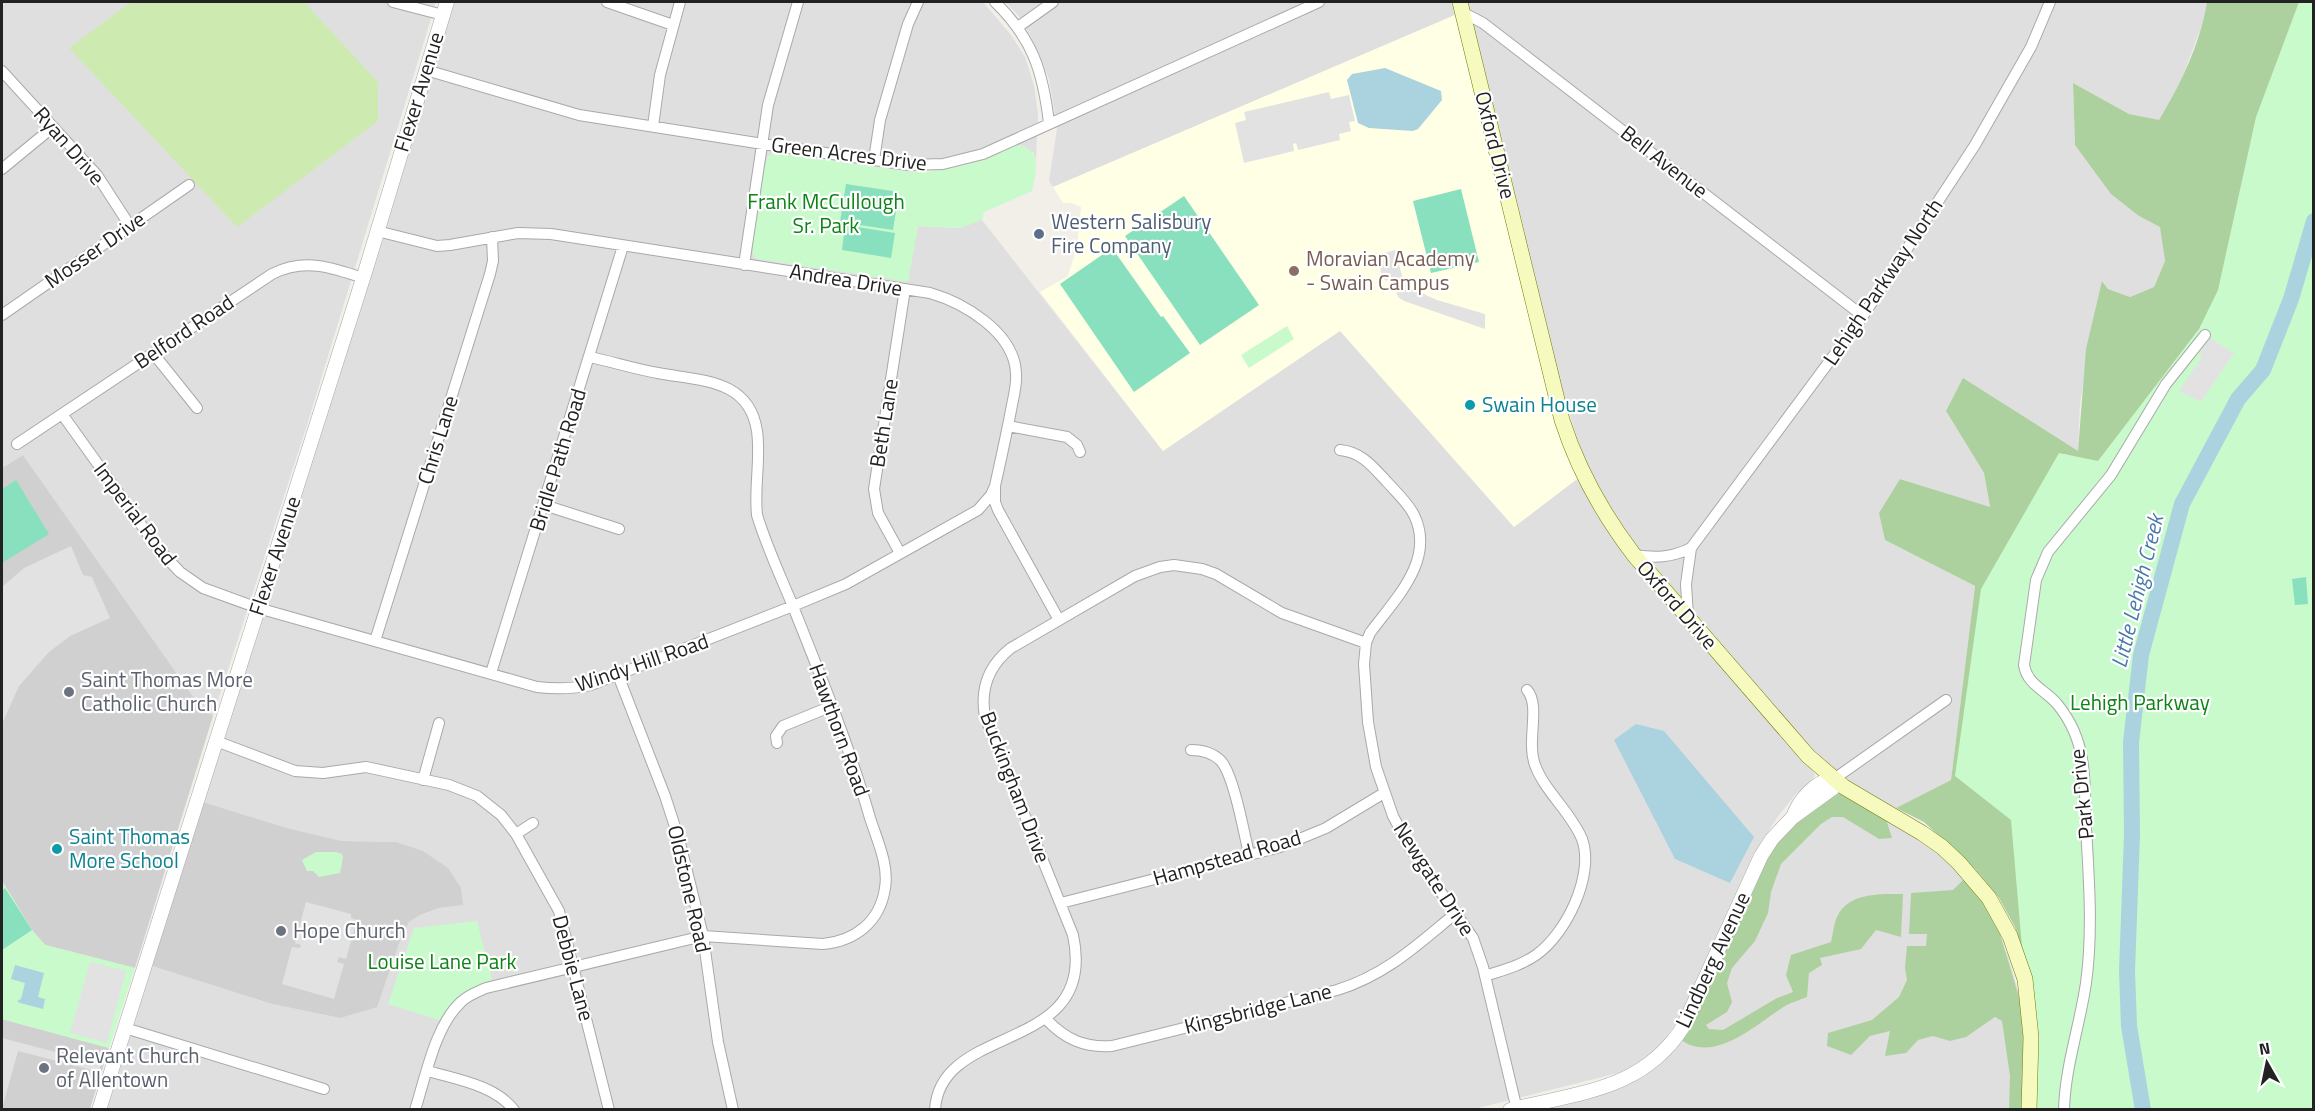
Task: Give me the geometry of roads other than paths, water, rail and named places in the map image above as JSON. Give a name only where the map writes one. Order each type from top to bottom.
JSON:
[{"type":"main road","name":"Oxford Drive","points":[[1461,7],[1562,420],[1573,454],[1588,487],[1616,532],[1634,555],[1808,756],[1834,779],[1942,847],[1976,880],[2001,917],[2019,957],[2028,1002],[2031,1037],[2029,1110]]},
{"type":"street","points":[[393,2],[445,8]]},
{"type":"street","points":[[606,2],[673,25]]},
{"type":"street","points":[[653,126],[660,75],[680,2]]},
{"type":"street","points":[[744,265],[768,105],[798,2]]},
{"type":"street","points":[[874,160],[880,120],[908,24],[918,2]]},
{"type":"street","points":[[995,2],[1018,27],[1039,69],[1049,123]]},
{"type":"street","points":[[1018,27],[1053,2]]},
{"type":"street","name":"Green Acres Drive","points":[[426,70],[554,109],[763,144],[926,165],[960,161],[983,154],[1319,2]]},
{"type":"street","name":"Lehigh Parkway North","points":[[1689,618],[1686,584],[1691,548],[1863,316],[1975,145],[2031,47],[2050,2]]},
{"type":"street","name":"Bell Avenue","points":[[1461,7],[1863,316]]},
{"type":"street","name":"Flexer Avenue","points":[[99,1110],[363,278],[445,8]]},
{"type":"street","name":"Ryan Drive","points":[[2,71],[97,175],[130,226]]},
{"type":"street","points":[[2,169],[53,127]]},
{"type":"street","name":"Mosser Drive","points":[[2,315],[189,185]]},
{"type":"street","name":"Andrea Drive","points":[[377,231],[437,246],[534,233],[906,289],[930,293],[961,304],[975,313],[999,336],[1014,360],[1016,371],[1008,426],[995,486],[995,502],[1059,620]]},
{"type":"street","name":"Chris Lane","points":[[375,641],[490,274],[493,261],[492,237]]},
{"type":"street","name":"Bridle Path Road","points":[[491,673],[623,246]]},
{"type":"street","name":"Belford Road","points":[[17,444],[272,274],[289,267],[316,264],[363,278]]},
{"type":"street","name":"Beth Lane","points":[[900,553],[878,513],[874,489],[906,289]]},
{"type":"street","name":"Park Drive","points":[[2064,1110],[2066,1086],[2089,957],[2088,866],[2082,759],[2066,715],[2057,704],[2034,685],[2025,672],[2032,598],[2036,580],[2048,552],[2111,475],[2166,384],[2205,335]]},
{"type":"street","points":[[153,352],[197,408]]},
{"type":"street","name":"Hawthorn Road","points":[[415,1110],[444,1023],[463,1000],[486,988],[703,936],[823,944],[835,942],[857,934],[873,919],[885,887],[884,865],[858,774],[757,515],[756,428],[748,408],[730,390],[708,380],[660,373],[590,357]]},
{"type":"street","name":"Imperial Road","points":[[62,414],[166,559],[203,588],[258,608]]},
{"type":"street","points":[[1008,426],[1066,437],[1077,445],[1080,452]]},
{"type":"street","name":"Newgate Drive","points":[[1340,450],[1358,454],[1369,463],[1408,505],[1416,520],[1420,550],[1414,573],[1370,633],[1366,643],[1364,664],[1368,722],[1376,767],[1384,793],[1410,848],[1473,938],[1485,976],[1514,1109]]},
{"type":"street","name":"Windy Hill Road","points":[[258,608],[537,687],[566,689],[591,685],[846,584],[978,510],[991,495],[995,486]]},
{"type":"street","points":[[544,506],[619,529]]},
{"type":"street","points":[[1634,555],[1661,558],[1677,555],[1691,548]]},
{"type":"street","name":"Buckingham Drive","points":[[935,1110],[938,1093],[943,1083],[958,1064],[1046,1019],[1064,999],[1074,975],[1076,962],[1073,935],[1061,903],[988,728],[983,705],[985,683],[989,672],[1002,655],[1146,571],[1160,567],[1188,566],[1216,574],[1266,605],[1298,620],[1366,643]]},
{"type":"street","name":"Oldstone Road","points":[[618,675],[673,818],[703,936],[718,1042],[733,1110]]},
{"type":"street","points":[[1485,976],[1526,961],[1548,945],[1566,921],[1585,874],[1585,850],[1581,838],[1535,765],[1531,745],[1534,701],[1527,690]]},
{"type":"street","name":"Lindberg Avenue","points":[[1514,1109],[1614,1084],[1641,1071],[1659,1058],[1683,1026],[1761,856],[1772,839],[1793,817],[1798,804],[1823,780],[1834,779],[1946,700]]},
{"type":"street","points":[[777,743],[776,736],[783,726],[832,706]]},
{"type":"street","points":[[423,780],[439,723]]},
{"type":"street","name":"Debbie Lane","points":[[216,741],[295,771],[323,773],[351,767],[366,767],[449,785],[477,796],[501,814],[516,834],[559,911],[609,1110]]},
{"type":"street","points":[[1191,750],[1199,750],[1215,756],[1227,770],[1250,854]]},
{"type":"street","name":"Hampstead Road","points":[[1061,903],[1280,846],[1326,828],[1384,793]]},
{"type":"street","points":[[516,834],[532,823]]},
{"type":"street","name":"Kingsbridge Lane","points":[[1046,1019],[1057,1031],[1077,1042],[1100,1047],[1112,1046],[1337,990],[1357,984],[1394,964],[1456,913]]},
{"type":"street","points":[[125,1028],[324,1089]]},
{"type":"street","points":[[428,1071],[486,1090],[505,1100],[514,1110]]},
{"type":"water","points":[[1385,68],[1441,91],[1442,100],[1418,129],[1413,131],[1369,128],[1358,123],[1347,80],[1352,74]]},
{"type":"water","points":[[1636,724],[1664,731],[1754,837],[1730,883],[1675,859],[1614,740]]},
{"type":"water","points":[[15,965],[44,973],[38,997],[45,999],[43,1009],[17,1001],[21,999],[25,983],[11,979]]},
{"type":"waterway","name":"Little Lehigh Creek","points":[[2143,1110],[2129,1026],[2127,971],[2132,835],[2131,742],[2141,655],[2182,504],[2238,399],[2263,370],[2291,299],[2314,221]]},
{"type":"place","name":"Western Salisbury Fire Company","points":[[1039,234]]},
{"type":"place","name":"Moravian Academy - Swain Campus","points":[[1294,271]]},
{"type":"place","name":"Swain House","points":[[1470,405]]},
{"type":"place","name":"Saint Thomas More Catholic Church","points":[[69,692]]},
{"type":"place","name":"Saint Thomas More School","points":[[57,849]]},
{"type":"place","name":"Hope Church","points":[[281,931]]},
{"type":"place","name":"Relevant Church of Allentown","points":[[44,1068]]},
{"type":"park label","name":"Frank McCullough Sr. Park","points":[[826,214]]},
{"type":"park label","name":"Lehigh Parkway","points":[[2140,703]]},
{"type":"park label","name":"Louise Lane Park","points":[[442,962]]}]
